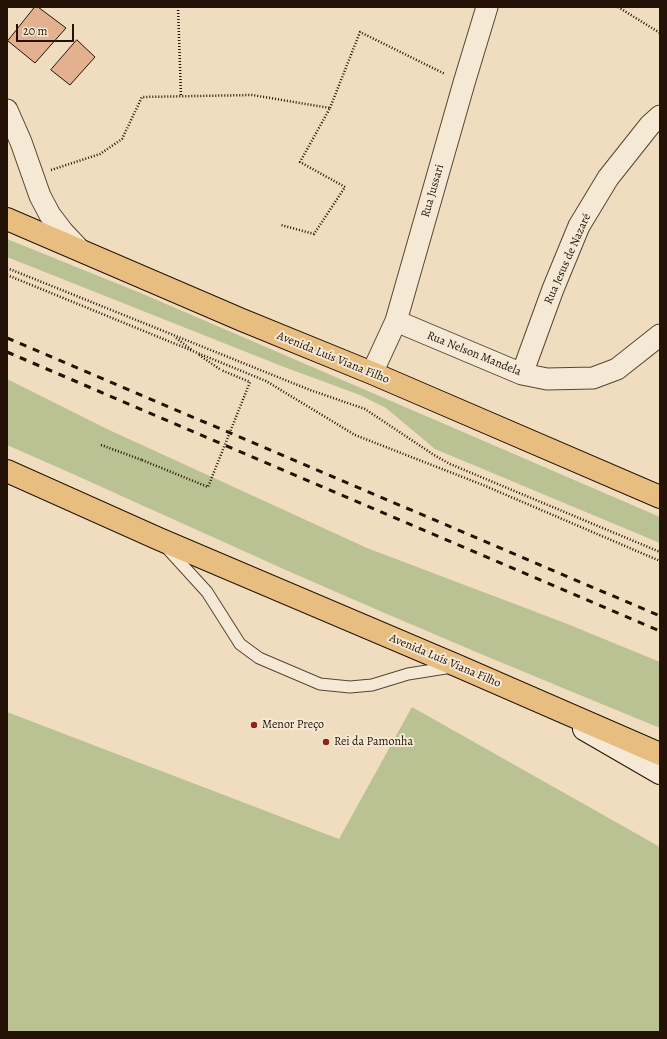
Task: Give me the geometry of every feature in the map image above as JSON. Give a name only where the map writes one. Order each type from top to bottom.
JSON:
[{"type":"highway","name":"Avenida Luís Viana Filho","points":[[7,218],[261,328],[372,373],[660,497]]},
{"type":"highway","name":"Avenida Luís Viana Filho","points":[[7,471],[159,539],[458,666],[660,754]]},
{"type":"main road","name":"Avenida Luís Viana Filho","points":[[531,698],[660,773]]},
{"type":"street","name":"Rua Jussari","points":[[372,373],[396,322],[487,7]]},
{"type":"street","points":[[7,110],[21,142],[40,196],[50,215],[79,249]]},
{"type":"street","name":"Rua Jesus de Nazaré","points":[[522,374],[553,288],[579,226],[608,178],[650,125],[660,116]]},
{"type":"street","name":"Rua Nelson Mandela","points":[[396,322],[522,374],[547,379],[593,378],[617,369],[660,335]]},
{"type":"lane","points":[[159,539],[207,592],[240,644],[260,658],[320,684],[350,687],[372,685],[408,674],[458,666]]},
{"type":"path","points":[[178,7],[180,96]]},
{"type":"path","points":[[618,7],[660,33]]},
{"type":"path","points":[[281,225],[314,234],[346,187],[300,162],[330,108],[360,32],[464,83]]},
{"type":"path","points":[[33,175],[70,165],[100,154],[122,139],[142,97],[252,95],[330,108]]},
{"type":"path","points":[[7,268],[310,390],[365,409],[434,456],[450,464],[660,552]]},
{"type":"path","points":[[7,275],[266,381],[355,435],[483,485],[660,561]]},
{"type":"path","points":[[101,445],[208,487],[250,382],[221,370],[173,336]]},
{"type":"green space","points":[[7,239],[143,294],[660,517],[660,543],[435,449],[386,408],[360,395],[284,367],[7,257]]},
{"type":"green space","points":[[7,379],[107,429],[367,548],[565,623],[660,662],[660,728],[473,651],[334,591],[7,445]]},
{"type":"green space","points":[[412,707],[660,847],[660,1032],[7,1032],[7,712],[339,839]]},
{"type":"building","points":[[35,7],[38,7],[66,28],[35,63],[8,41]]},
{"type":"building","points":[[77,40],[95,57],[70,85],[51,70]]},
{"type":"railway","points":[[7,338],[660,616]]},
{"type":"railway","points":[[7,352],[660,631]]},
{"type":"place","name":"Menor Preço","points":[[254,725]]},
{"type":"place","name":"Rei da Pamonha","points":[[326,742]]}]
